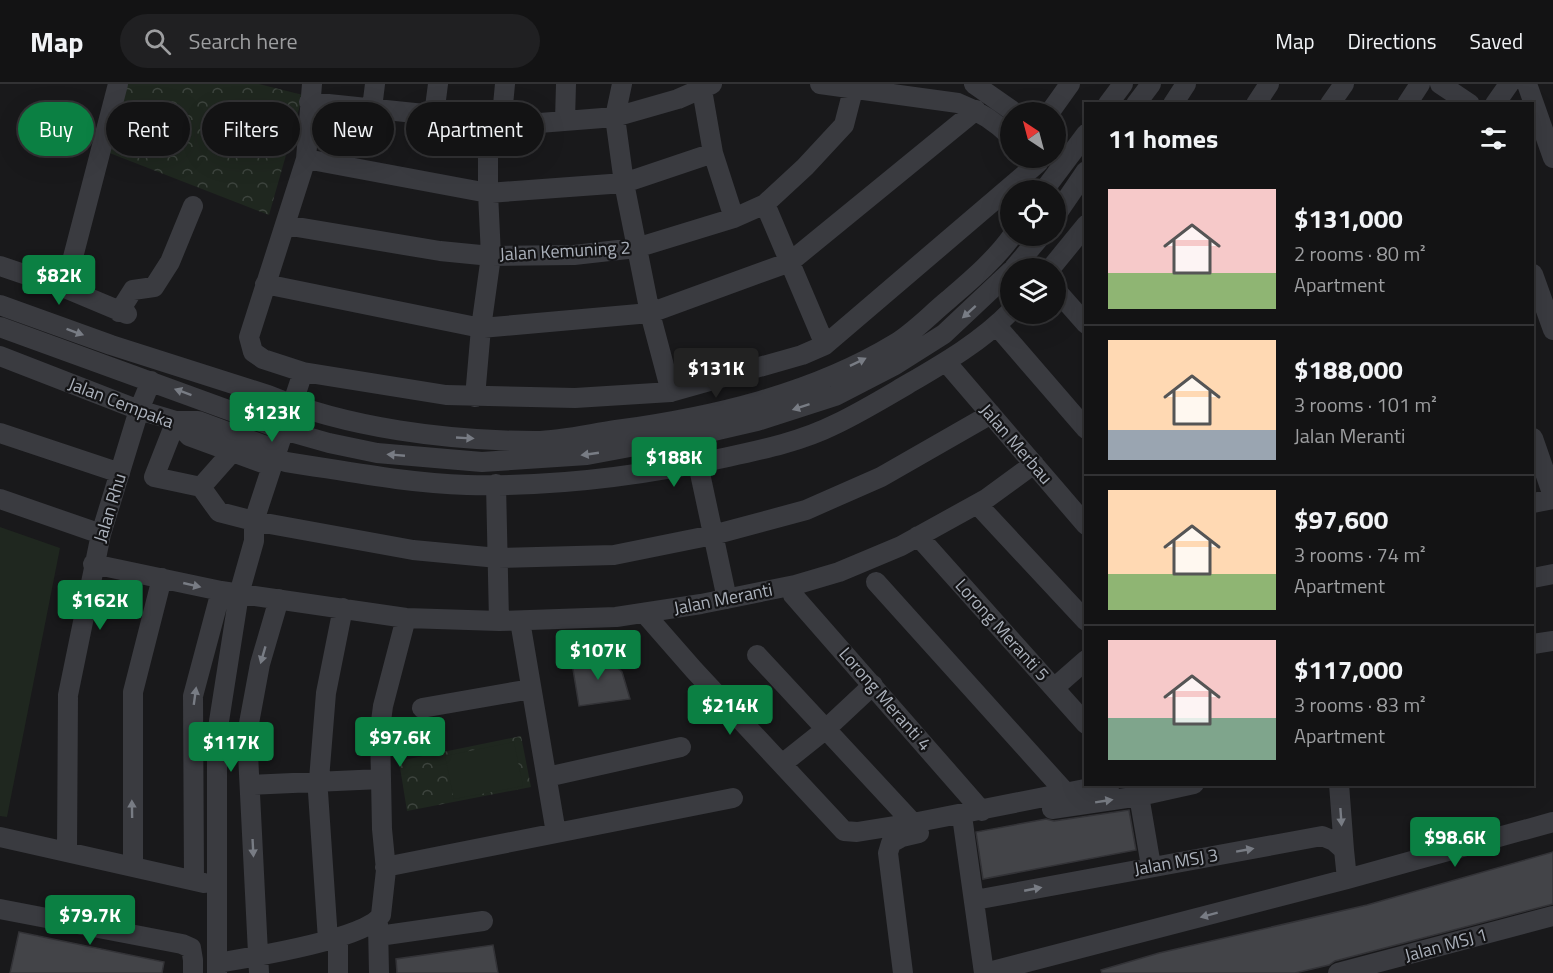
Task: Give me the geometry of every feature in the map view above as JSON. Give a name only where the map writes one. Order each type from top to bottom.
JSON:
[{"type":"street","points":[[65,288],[118,84]]},
{"type":"street","points":[[373,102],[375,84]]},
{"type":"street","points":[[436,102],[438,84]]},
{"type":"street","points":[[501,102],[505,84]]},
{"type":"street","points":[[565,120],[566,84]]},
{"type":"street","points":[[622,84],[615,117],[624,183],[650,313],[670,392]]},
{"type":"street","points":[[820,84],[958,103],[976,110],[1000,127]]},
{"type":"street","points":[[974,84],[1000,102]]},
{"type":"street","points":[[1057,102],[1070,84]]},
{"type":"street","points":[[1110,102],[1123,84]]},
{"type":"street","points":[[1138,102],[1151,84]]},
{"type":"street","points":[[1174,102],[1186,84]]},
{"type":"street","points":[[1257,102],[1269,84]]},
{"type":"street","points":[[1331,102],[1344,84]]},
{"type":"street","points":[[1408,102],[1420,84]]},
{"type":"street","points":[[1440,84],[1467,102]]},
{"type":"street","points":[[1496,102],[1509,84]]},
{"type":"street","points":[[1527,84],[1545,107],[1553,158]]},
{"type":"street","points":[[544,122],[615,117],[678,99],[705,85],[713,153],[734,218]]},
{"type":"street","name":"Jalan Kemuning 2","points":[[285,225],[440,251],[491,256],[574,255],[636,248],[734,218],[765,204],[844,125],[853,90]]},
{"type":"street","points":[[347,102],[310,93],[306,159],[249,337],[253,352],[263,359],[309,373],[446,395],[575,398],[670,392],[802,355],[825,345],[1026,168]]},
{"type":"street","points":[[265,284],[481,328],[650,313],[790,262],[976,110]]},
{"type":"street","points":[[1052,180],[1084,137]]},
{"type":"street","points":[[306,159],[488,193],[624,183],[713,153]]},
{"type":"street","points":[[475,397],[481,328],[491,256],[488,193],[492,156]]},
{"type":"street","points":[[1066,200],[1084,174]]},
{"type":"street","points":[[765,204],[825,345]]},
{"type":"street","points":[[0,266],[65,288],[123,313],[133,290],[154,287],[170,262],[193,206]]},
{"type":"street","points":[[1059,258],[1084,227]]},
{"type":"street","points":[[0,305],[111,345],[298,406],[353,421],[441,436],[537,442],[642,427],[741,406],[819,382],[897,343],[969,282],[1003,246]]},
{"type":"street","points":[[1534,277],[1553,330]]},
{"type":"street","points":[[0,327],[289,432],[377,453],[482,462],[587,455],[747,423],[835,396],[895,365],[944,334],[1000,285]]},
{"type":"street","points":[[1066,301],[1084,322]]},
{"type":"street","name":"Jalan Cempaka","points":[[0,356],[139,410],[176,420],[189,436],[235,444],[278,459],[384,477],[466,484],[540,485],[602,480],[698,464],[782,445],[835,425],[946,362],[1000,321]]},
{"type":"street","points":[[996,325],[1084,427]]},
{"type":"street","name":"Jalan Merbau","points":[[946,362],[1084,522]]},
{"type":"street","points":[[194,881],[194,696],[230,593],[258,528],[278,459],[309,373]]},
{"type":"street","name":"Jalan Rhu","points":[[67,852],[68,695],[93,564],[139,410],[151,381]]},
{"type":"street","points":[[176,420],[154,477],[201,487],[219,512],[258,528],[413,550],[498,558],[614,555],[713,535],[806,510],[881,477],[991,414]]},
{"type":"street","points":[[201,487],[235,444],[257,432],[259,428],[255,418]]},
{"type":"street","points":[[0,433],[120,473]]},
{"type":"street","points":[[1534,441],[1553,497],[1534,503]]},
{"type":"street","points":[[698,464],[727,599]]},
{"type":"street","name":"Jalan Meranti","points":[[93,564],[230,593],[279,598],[406,618],[520,621],[645,614],[791,586],[839,572],[901,546],[977,504],[1034,464]]},
{"type":"street","points":[[496,484],[500,621]]},
{"type":"street","points":[[0,499],[101,534]]},
{"type":"street","points":[[977,504],[1084,619]]},
{"type":"street","name":"Lorong Meranti 5","points":[[918,536],[1084,722]]},
{"type":"street","points":[[1534,578],[1553,574]]},
{"type":"street","points":[[133,867],[133,692],[162,578]]},
{"type":"street","points":[[876,582],[1067,794]]},
{"type":"street","name":"Lorong Meranti 4","points":[[791,586],[793,595],[982,811]]},
{"type":"street","points":[[230,593],[217,734],[219,886],[217,968],[259,965],[362,930],[483,921]]},
{"type":"street","points":[[259,965],[248,734],[260,664],[279,598]]},
{"type":"street","points":[[338,973],[318,792],[326,693],[343,608]]},
{"type":"street","points":[[645,614],[844,831],[857,832],[982,811],[1101,786]]},
{"type":"street","points":[[378,973],[378,928],[385,867],[380,729],[383,706],[406,618]]},
{"type":"street","points":[[520,621],[556,833]]},
{"type":"street","points":[[1534,644],[1553,641]]},
{"type":"street","points":[[757,655],[913,823]]},
{"type":"street","points":[[1054,688],[1084,662]]},
{"type":"street","points":[[782,764],[826,729],[873,685]]},
{"type":"street","points":[[422,708],[531,688]]},
{"type":"street","points":[[547,777],[681,747]]},
{"type":"street","points":[[250,785],[381,779]]},
{"type":"street","points":[[903,973],[888,853],[891,843],[902,837],[963,823],[1139,790],[1176,786]]},
{"type":"street","points":[[1339,786],[1347,879]]},
{"type":"street","points":[[1139,790],[1151,866]]},
{"type":"street","points":[[385,867],[733,798]]},
{"type":"street","points":[[963,823],[985,973],[1347,879],[1553,822]]},
{"type":"street","name":"Jalan MSJ 3","points":[[975,900],[1322,836],[1334,841],[1344,850]]},
{"type":"street","points":[[0,839],[219,886]]},
{"type":"street","points":[[0,912],[182,944],[191,948],[193,973]]},
{"type":"street","name":"Jalan MSJ 1","points":[[1338,973],[1553,916]]},
{"type":"green space","points":[[127,84],[259,84],[303,95],[300,106],[300,102],[202,102],[202,156],[286,156],[269,215],[117,156],[190,156],[190,102],[122,102]]},
{"type":"green space","points":[[0,527],[60,548],[7,817],[0,816]]},
{"type":"green space","points":[[521,736],[531,787],[407,811],[399,761]]},
{"type":"green space","points":[[514,742],[523,786],[454,799],[445,756]]},
{"type":"building","points":[[604,655],[622,672],[630,699],[579,706],[571,657]]},
{"type":"building","points":[[1129,810],[1136,850],[983,879],[976,832],[1046,819],[1054,821]]},
{"type":"building","points":[[1553,852],[1553,904],[1335,961],[1329,965],[1295,973],[1102,973],[1101,970],[1159,953],[1367,905]]},
{"type":"building","points":[[19,932],[164,962],[162,973],[10,973]]},
{"type":"building","points":[[493,945],[498,973],[397,973],[396,959]]}]
